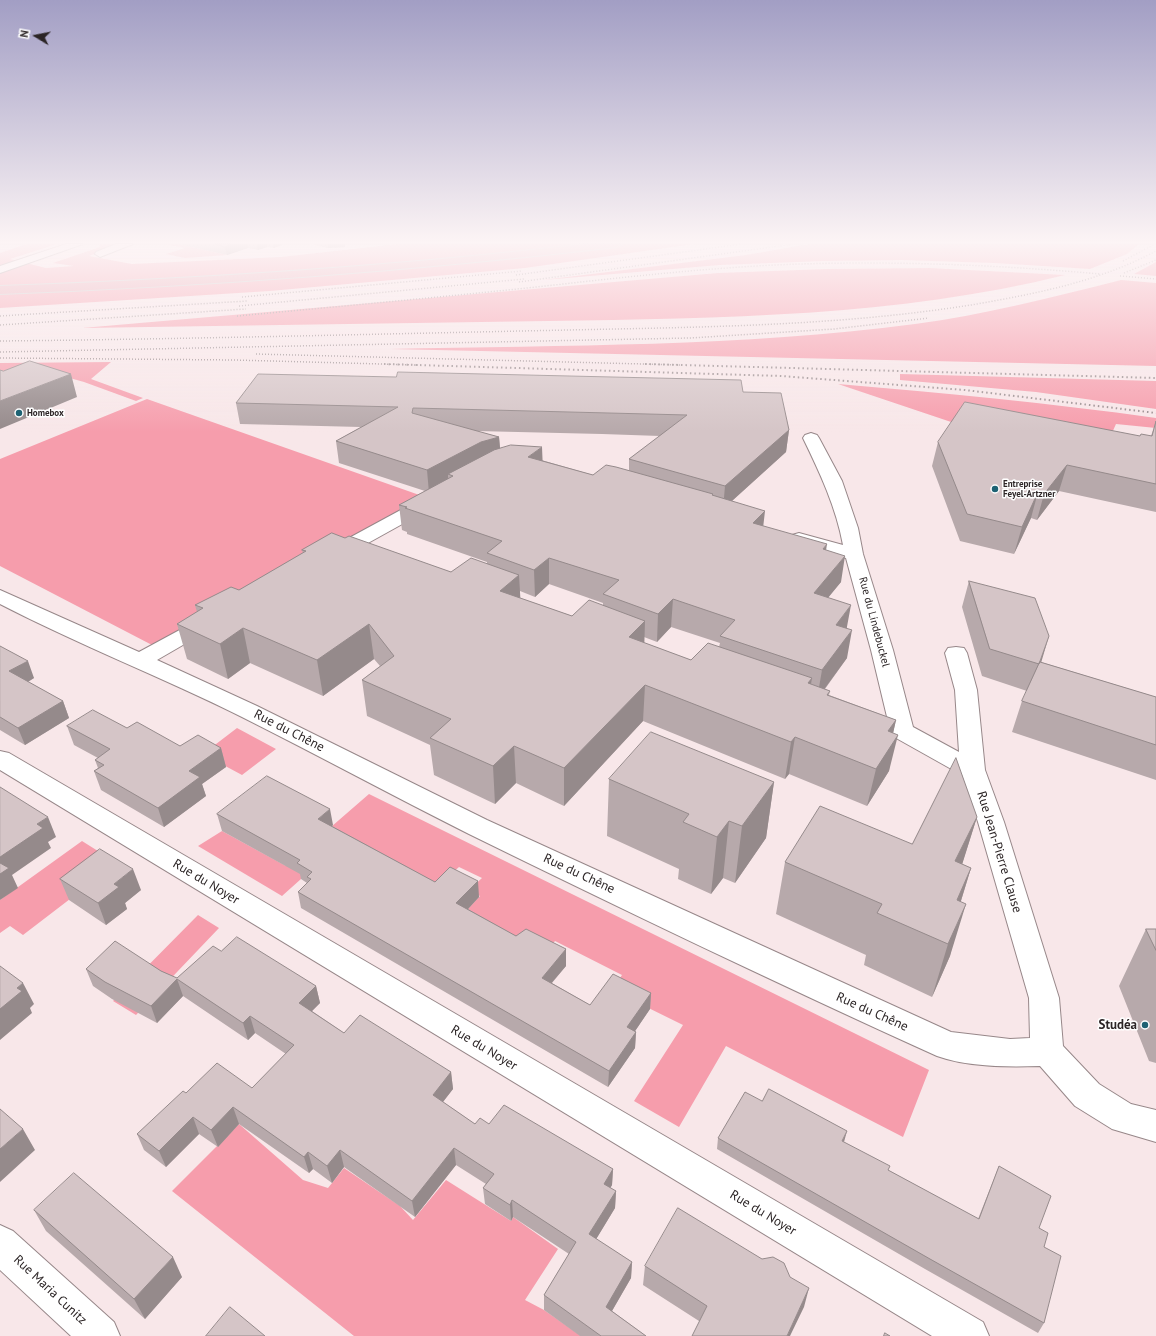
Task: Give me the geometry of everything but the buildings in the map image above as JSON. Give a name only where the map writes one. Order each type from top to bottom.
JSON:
[{"type":"street","name":"Rue du Lindebuckel","points":[[811,438],[839,496],[850,528],[854,554],[880,642],[902,731]]},
{"type":"street","points":[[320,562],[439,496]]},
{"type":"street","points":[[784,534],[854,554]]},
{"type":"street","points":[[359,540],[380,548]]},
{"type":"street","name":"Rue du Chêne","points":[[0,596],[45,619],[140,660],[249,711],[478,827],[865,1009],[948,1046],[1010,1053],[1047,1051]]},
{"type":"street","points":[[140,660],[220,615]]},
{"type":"street","name":"Rue Jean-Pierre Clause","points":[[956,653],[966,690],[973,770],[991,822],[1044,998],[1047,1051]]},
{"type":"street","points":[[845,719],[860,724],[902,731],[973,770]]},
{"type":"street","name":"Rue du Noyer","points":[[0,760],[969,1336]]},
{"type":"street","points":[[1047,1051],[1087,1095],[1124,1118],[1156,1126]]},
{"type":"street","name":"Rue Maria Cunitz","points":[[0,1244],[100,1336]]},
{"type":"shaded area","points":[[0,306],[26,306],[0,308]]},
{"type":"shaded area","points":[[332,306],[878,306],[808,313],[613,320],[82,328]]},
{"type":"shaded area","points":[[1012,306],[1156,306],[1156,366],[390,349],[653,344],[719,341],[850,332],[967,316]]},
{"type":"shaded area","points":[[111,362],[91,379],[143,398],[136,401],[84,382],[59,375],[0,391],[0,363]]},
{"type":"shaded area","points":[[900,374],[1156,381],[1156,409],[1036,392],[900,380]]},
{"type":"shaded area","points":[[838,384],[997,399],[1156,418],[1156,428],[1116,424],[1103,453],[960,425]]},
{"type":"shaded area","points":[[147,399],[425,497],[152,645],[0,566],[0,459]]},
{"type":"shaded area","points":[[237,728],[276,749],[242,775],[203,754]]},
{"type":"shaded area","points":[[369,794],[929,1070],[903,1137],[726,1046],[679,1127],[634,1101],[683,1025],[612,990],[622,975],[555,941],[544,954],[464,913],[480,896],[468,891],[482,878],[459,867],[436,888],[339,845],[282,896],[198,846],[222,831],[286,866]]},
{"type":"shaded area","points":[[82,841],[117,863],[23,935],[10,926],[0,933],[0,900]]},
{"type":"shaded area","points":[[198,915],[219,928],[136,1015],[113,1001]]},
{"type":"shaded area","points":[[239,1124],[303,1180],[328,1188],[344,1168],[400,1206],[413,1220],[446,1180],[511,1221],[513,1217],[558,1249],[525,1300],[544,1310],[581,1336],[354,1336],[172,1191]]},
{"type":"railway","points":[[0,316],[159,306]]},
{"type":"railway","points":[[237,316],[339,306]]},
{"type":"railway","points":[[0,341],[671,328],[824,321],[875,317],[960,306]]},
{"type":"railway","points":[[0,325],[246,309]]},
{"type":"railway","points":[[0,352],[690,338],[834,329],[929,318]]},
{"type":"railway","points":[[256,354],[673,365]]},
{"type":"railway","points":[[0,358],[235,360],[408,365]]},
{"type":"railway","points":[[384,364],[408,365]]},
{"type":"railway","points":[[645,364],[673,365]]},
{"type":"railway","points":[[408,365],[418,365]]},
{"type":"railway","points":[[408,365],[781,376],[965,390],[1156,413]]},
{"type":"railway","points":[[673,365],[682,365]]},
{"type":"railway","points":[[673,365],[1156,378]]},
{"type":"place","name":"Homebox","points":[[19,413]]},
{"type":"place","name":"Entreprise Feyel-Artzner","points":[[995,489]]},
{"type":"place","name":"Studéa","points":[[1145,1025]]}]
